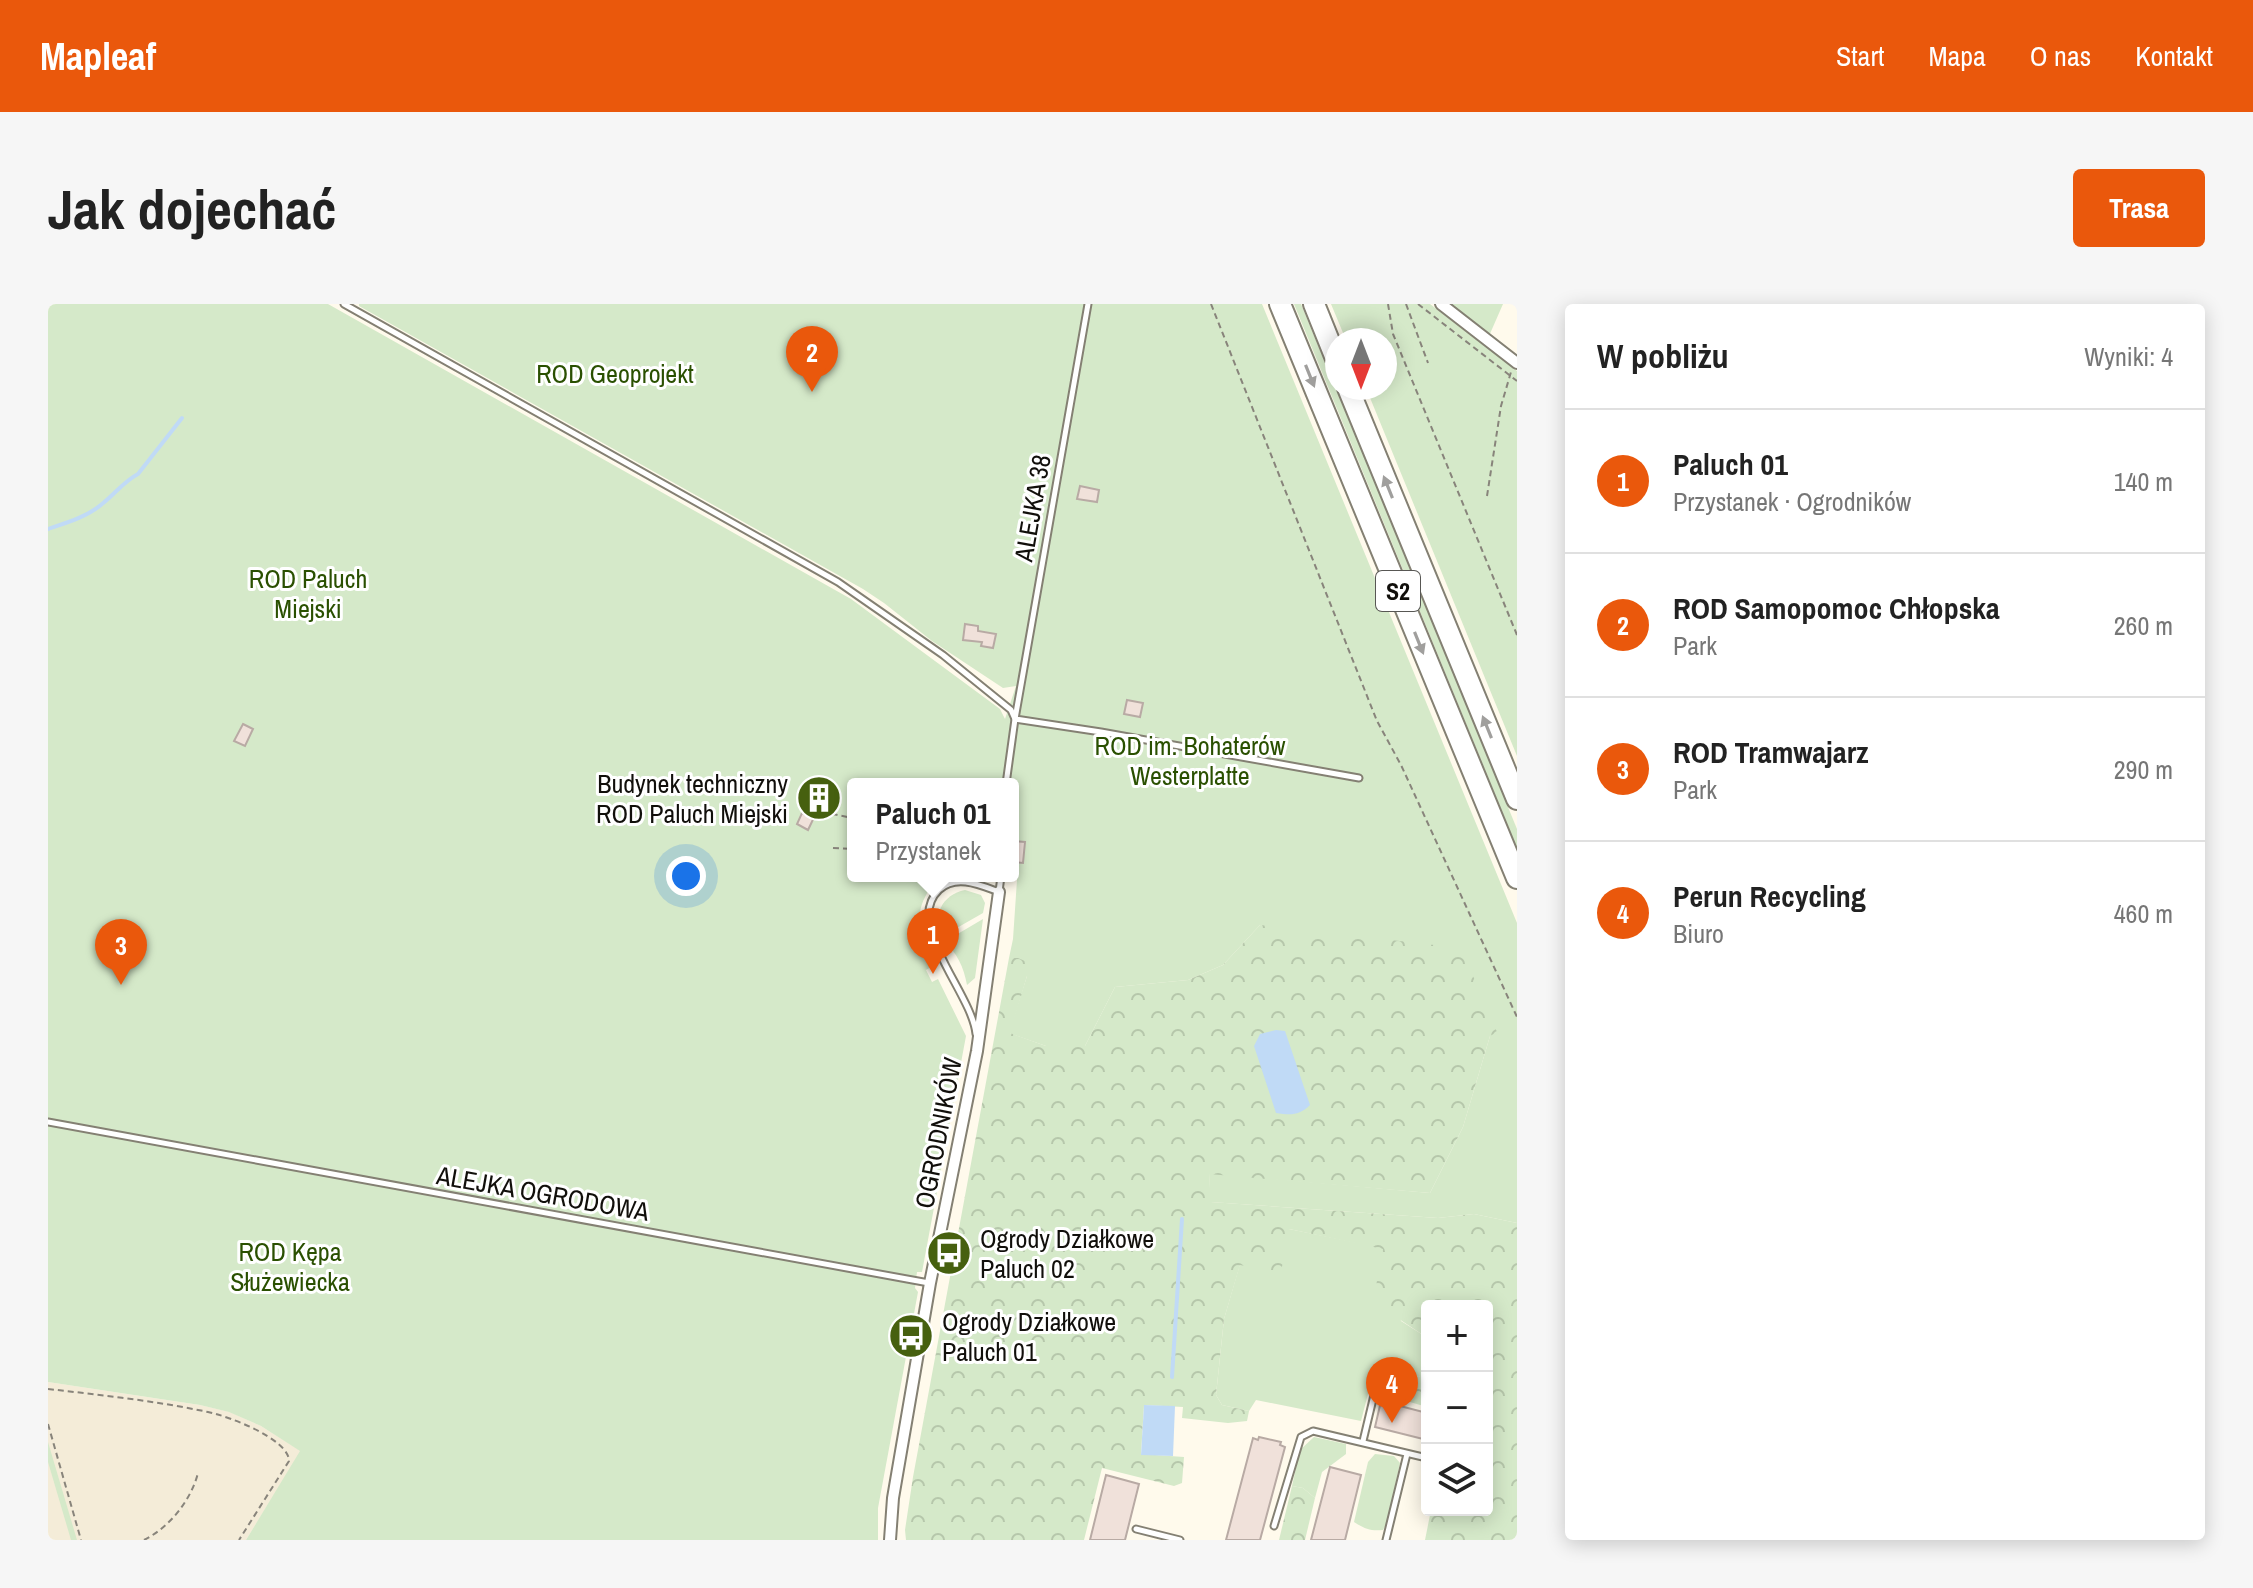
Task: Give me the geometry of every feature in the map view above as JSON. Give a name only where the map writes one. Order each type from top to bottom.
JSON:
[{"type":"highway","name":"S2","points":[[1280,304],[1517,878]]},
{"type":"highway","points":[[1314,304],[1325,331]]},
{"type":"highway","name":"S2","points":[[1353,400],[1517,799]]},
{"type":"street","points":[[1441,304],[1517,363]]},
{"type":"street","name":"OGRODNIKÓW","points":[[890,1540],[893,1498],[930,1283],[977,1051],[999,892]]},
{"type":"lane","points":[[344,304],[838,582],[1004,702],[1015,719],[1359,778]]},
{"type":"lane","name":"ALEJKA 38","points":[[1007,778],[1088,304]]},
{"type":"lane","points":[[954,882],[939,890],[929,904],[927,920],[931,936],[971,1010],[977,1051]]},
{"type":"lane","points":[[972,882],[999,892]]},
{"type":"lane","name":"OGRODNIKÓW","points":[[999,892],[1000,882]]},
{"type":"lane","name":"ALEJKA OGRODOWA","points":[[48,1122],[930,1283]]},
{"type":"lane","points":[[1363,1441],[1374,1395]]},
{"type":"lane","points":[[1274,1526],[1301,1437],[1313,1431],[1421,1457]]},
{"type":"lane","points":[[1386,1540],[1407,1454]]},
{"type":"lane","points":[[1136,1529],[1180,1540]]},
{"type":"path","points":[[1211,304],[1377,721],[1401,765],[1517,1017]]},
{"type":"path","points":[[1388,304],[1393,334],[1517,635]]},
{"type":"path","points":[[1406,304],[1428,363]]},
{"type":"path","points":[[1418,304],[1517,381]]},
{"type":"path","points":[[1487,496],[1509,375]]},
{"type":"path","points":[[812,810],[847,817]]},
{"type":"path","points":[[833,848],[847,849]]},
{"type":"path","points":[[48,1389],[209,1412],[239,1422],[284,1446],[289,1461],[239,1540]]},
{"type":"path","points":[[48,1424],[81,1540]]},
{"type":"path","points":[[144,1540],[156,1534],[188,1499],[198,1473]]},
{"type":"shaded area","points":[[48,1382],[230,1412],[261,1426],[301,1451],[246,1540],[48,1540]]},
{"type":"green space","points":[[48,304],[328,304],[851,599],[1000,709],[1005,719],[1016,686],[1003,688],[932,641],[863,589],[359,304],[1262,304],[1517,923],[1517,1223],[1474,1214],[1438,1218],[1210,1202],[1209,1173],[1430,1193],[1463,1127],[1490,1036],[1260,925],[1223,965],[1188,980],[1115,987],[1085,1046],[1046,1046],[1009,1033],[1027,976],[1018,958],[1009,958],[1019,882],[1019,778],[847,778],[847,882],[933,882],[920,910],[925,939],[918,944],[931,967],[926,970],[932,982],[938,979],[966,1036],[922,1272],[917,1272],[915,1288],[918,1292],[878,1508],[878,1540],[246,1540],[300,1451],[261,1426],[229,1412],[48,1382]]},
{"type":"green space","points":[[1294,304],[1301,304],[1325,362],[1325,380]]},
{"type":"green space","points":[[1331,304],[1430,304],[1517,371],[1517,756],[1371,400],[1397,400],[1397,328],[1341,328]]},
{"type":"green space","points":[[1449,304],[1503,304],[1489,336]]},
{"type":"green space","points":[[1333,400],[1340,400],[1517,829],[1517,848]]},
{"type":"green space","points":[[965,890],[981,895],[985,903],[983,913],[941,937],[938,921],[941,907],[950,896]]},
{"type":"green space","points":[[983,919],[975,978],[967,985],[959,961],[944,942]]},
{"type":"green space","points":[[1260,925],[1461,948],[1497,1032],[1490,1036],[1463,1127],[1430,1193],[1209,1174],[1211,1202],[1438,1218],[1474,1214],[1517,1223],[1517,1540],[1425,1540],[1430,1516],[1493,1516],[1493,1300],[1421,1300],[1421,1334],[1387,1311],[1376,1286],[1383,1249],[1289,1229],[1281,1272],[1240,1265],[1224,1319],[1216,1395],[1222,1405],[1249,1411],[1247,1421],[1228,1423],[1182,1418],[1183,1407],[1144,1405],[1141,1454],[1184,1457],[1182,1483],[1174,1486],[1102,1468],[1084,1540],[906,1540],[913,1477],[1009,958],[1027,962],[1027,976],[1010,1033],[1046,1046],[1085,1046],[1115,987],[1188,980],[1223,965]]},
{"type":"green space","points":[[1289,1229],[1383,1248],[1401,1321],[1421,1334],[1421,1376],[1399,1373],[1393,1397],[1369,1390],[1361,1421],[1256,1400],[1249,1411],[1222,1405],[1216,1395],[1224,1319],[1240,1264]]},
{"type":"green space","points":[[1399,1373],[1421,1376],[1421,1405],[1393,1397]]},
{"type":"green space","points":[[1314,1437],[1346,1444],[1346,1454],[1322,1472],[1315,1498],[1303,1488],[1292,1486],[1300,1450]]},
{"type":"green space","points":[[48,1442],[77,1540],[71,1540],[48,1462]]},
{"type":"green space","points":[[1375,1454],[1394,1456],[1400,1463],[1383,1530],[1368,1529],[1354,1522],[1368,1462]]},
{"type":"green space","points":[[1292,1486],[1303,1488],[1315,1498],[1305,1540],[1279,1540]]},
{"type":"water","points":[[1285,1031],[1310,1105],[1294,1114],[1276,1113],[1254,1046],[1260,1034]]},
{"type":"water","points":[[1144,1405],[1175,1406],[1173,1456],[1141,1455]]},
{"type":"building","points":[[1080,486],[1099,490],[1097,502],[1077,499]]},
{"type":"building","points":[[965,624],[978,626],[978,631],[996,634],[993,648],[981,646],[982,642],[963,640]]},
{"type":"building","points":[[1127,700],[1143,703],[1140,717],[1124,714]]},
{"type":"building","points":[[243,724],[253,729],[245,746],[234,741]]},
{"type":"building","name":"Budynek techniczny ROD Paluch Miejski","points":[[813,785],[829,788],[825,811],[818,809],[808,830],[797,824],[802,813],[808,816]]},
{"type":"building","points":[[1019,842],[1025,842],[1023,863],[1019,863]]},
{"type":"building","points":[[1381,1401],[1421,1411],[1421,1438],[1375,1427]]},
{"type":"building","points":[[1259,1437],[1281,1442],[1280,1445],[1285,1447],[1260,1540],[1226,1540],[1253,1438],[1258,1440]]},
{"type":"building","points":[[1330,1467],[1361,1475],[1345,1540],[1311,1540]]},
{"type":"building","points":[[1106,1475],[1139,1484],[1125,1540],[1090,1540]]},
{"type":"waterway","points":[[48,529],[83,516],[107,500],[138,474],[182,418]]},
{"type":"waterway","points":[[1172,1377],[1182,1219]]},
{"type":"place","name":"ROD Samopomoc Chłopska","points":[[812,392]]},
{"type":"place","name":"Budynek techniczny ROD Paluch Miejski","points":[[819,798]]},
{"type":"place","name":"Paluch 01","points":[[933,974]]},
{"type":"place","name":"ROD Tramwajarz","points":[[121,985]]},
{"type":"place","name":"Ogrody Działkowe Paluch 02","points":[[949,1253]]},
{"type":"place","name":"Ogrody Działkowe Paluch 01","points":[[911,1336]]},
{"type":"place","name":"Perun Recycling","points":[[1392,1423]]},
{"type":"park label","name":"ROD Geoprojekt","points":[[615,373]]},
{"type":"park label","name":"ROD Paluch Miejski","points":[[308,593]]},
{"type":"park label","name":"ROD im. Bohaterów Westerplatte","points":[[1190,760]]},
{"type":"park label","name":"ROD Kępa Służewiecka","points":[[290,1266]]}]
